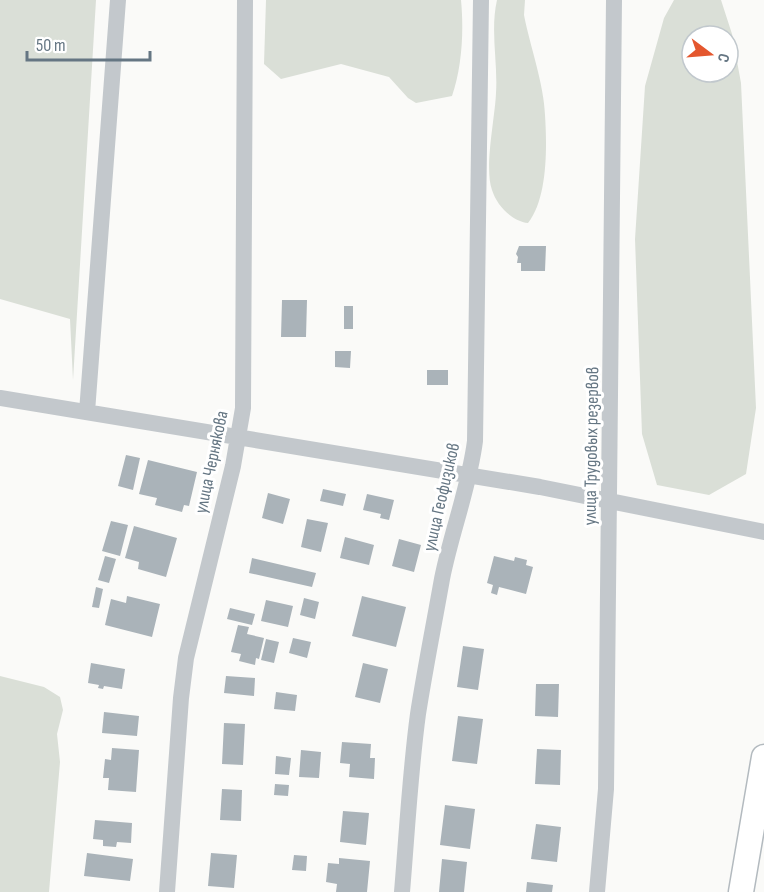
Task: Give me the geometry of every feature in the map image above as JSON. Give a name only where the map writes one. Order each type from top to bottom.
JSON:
[{"type":"main road","points":[[741,892],[764,757]]},
{"type":"street","points":[[87,412],[118,0]]},
{"type":"street","name":"улица Чернякова","points":[[167,892],[186,658],[239,438],[243,408],[245,0]]},
{"type":"street","name":"улица Геофизиков","points":[[402,892],[418,714],[442,576],[475,441],[481,0]]},
{"type":"street","name":"улица Трудовых резервов","points":[[597,892],[606,789],[614,0]]},
{"type":"street","points":[[0,398],[540,487],[764,532]]},
{"type":"shaded area","points":[[0,0],[96,0],[73,380],[70,319],[0,299]]},
{"type":"shaded area","points":[[266,0],[461,0],[461,49],[452,96],[416,103],[408,98],[389,77],[341,64],[281,79],[264,64]]},
{"type":"shaded area","points":[[497,0],[525,0],[524,15],[544,103],[546,141],[543,186],[535,212],[528,223],[516,219],[501,207],[494,196],[490,181],[489,156],[496,93],[494,23]]},
{"type":"shaded area","points":[[674,0],[721,0],[729,24],[680,24],[680,84],[740,84],[740,78],[756,408],[746,474],[709,495],[657,485],[642,434],[635,239],[645,86],[664,18]]},
{"type":"shaded area","points":[[0,676],[44,687],[60,697],[63,710],[57,734],[60,762],[49,892],[0,892]]},
{"type":"building","points":[[519,246],[546,246],[545,271],[521,271],[521,263],[517,263],[516,254]]},
{"type":"building","points":[[282,300],[307,300],[306,337],[281,337]]},
{"type":"building","points":[[344,306],[353,306],[353,329],[344,329]]},
{"type":"building","points":[[335,351],[351,351],[350,368],[335,367]]},
{"type":"building","points":[[427,370],[448,370],[448,385],[427,385]]},
{"type":"building","points":[[126,455],[140,458],[133,490],[118,486]]},
{"type":"building","points":[[148,460],[197,472],[189,506],[184,505],[182,512],[155,505],[157,498],[139,494]]},
{"type":"building","points":[[323,489],[346,494],[343,506],[320,501]]},
{"type":"building","points":[[268,493],[290,499],[283,524],[262,518]]},
{"type":"building","points":[[367,494],[394,500],[389,520],[380,518],[381,514],[363,510]]},
{"type":"building","points":[[307,519],[328,523],[321,552],[301,547]]},
{"type":"building","points":[[111,521],[128,525],[120,556],[102,551]]},
{"type":"building","points":[[134,526],[177,538],[166,577],[138,569],[139,562],[125,558]]},
{"type":"building","points":[[345,537],[374,545],[369,565],[340,558]]},
{"type":"building","points":[[399,539],[421,545],[414,572],[392,566]]},
{"type":"building","points":[[105,556],[116,559],[109,583],[98,580]]},
{"type":"building","points":[[494,556],[514,561],[515,557],[527,560],[526,565],[533,567],[526,594],[499,587],[497,595],[491,593],[493,585],[487,583]]},
{"type":"building","points":[[252,558],[316,573],[312,587],[249,573]]},
{"type":"building","points":[[96,587],[103,589],[99,608],[92,607]]},
{"type":"building","points":[[127,596],[160,604],[152,637],[105,625],[111,599],[126,603]]},
{"type":"building","points":[[362,596],[406,607],[396,647],[352,636]]},
{"type":"building","points":[[304,598],[319,602],[315,619],[300,615]]},
{"type":"building","points":[[266,600],[293,606],[288,627],[261,621]]},
{"type":"building","points":[[230,608],[255,614],[252,625],[227,619]]},
{"type":"building","points":[[238,625],[249,627],[247,634],[264,638],[259,659],[256,658],[255,665],[239,661],[241,654],[231,652]]},
{"type":"building","points":[[293,638],[311,642],[307,658],[289,653]]},
{"type":"building","points":[[266,639],[279,642],[274,663],[261,660]]},
{"type":"building","points":[[463,646],[484,649],[478,690],[457,687]]},
{"type":"building","points":[[91,663],[125,669],[122,689],[104,686],[103,689],[98,688],[99,685],[88,683]]},
{"type":"building","points":[[363,663],[388,669],[380,703],[355,697]]},
{"type":"building","points":[[226,676],[255,678],[254,696],[224,693]]},
{"type":"building","points":[[536,684],[559,684],[558,717],[535,716]]},
{"type":"building","points":[[276,692],[297,695],[295,711],[274,709]]},
{"type":"building","points":[[104,712],[139,716],[137,736],[102,733]]},
{"type":"building","points":[[458,716],[483,719],[477,764],[452,761]]},
{"type":"building","points":[[224,723],[245,724],[243,765],[222,764]]},
{"type":"building","points":[[342,742],[371,744],[370,758],[375,758],[374,779],[349,777],[350,764],[340,763]]},
{"type":"building","points":[[112,748],[139,750],[136,792],[108,790],[109,778],[103,778],[105,759],[111,760]]},
{"type":"building","points":[[537,749],[561,750],[560,785],[535,784]]},
{"type":"building","points":[[301,750],[321,752],[319,778],[299,777]]},
{"type":"building","points":[[276,756],[291,758],[289,775],[275,774]]},
{"type":"building","points":[[275,784],[289,785],[288,796],[274,795]]},
{"type":"building","points":[[222,789],[242,790],[241,821],[220,820]]},
{"type":"building","points":[[445,805],[475,809],[470,849],[440,845]]},
{"type":"building","points":[[343,811],[369,813],[366,845],[340,842]]},
{"type":"building","points":[[95,820],[132,823],[131,843],[117,842],[116,847],[103,846],[103,840],[93,839]]},
{"type":"building","points":[[536,824],[561,827],[557,862],[531,859]]},
{"type":"building","points":[[87,853],[133,859],[130,881],[84,876]]},
{"type":"building","points":[[211,853],[237,855],[234,888],[208,886]]},
{"type":"building","points":[[294,855],[307,856],[306,871],[292,870]]},
{"type":"building","points":[[339,858],[370,861],[367,892],[336,892],[337,884],[326,882],[328,863],[339,864]]},
{"type":"building","points":[[442,859],[467,862],[464,892],[439,892]]},
{"type":"building","points":[[527,882],[553,885],[552,892],[526,892]]}]
